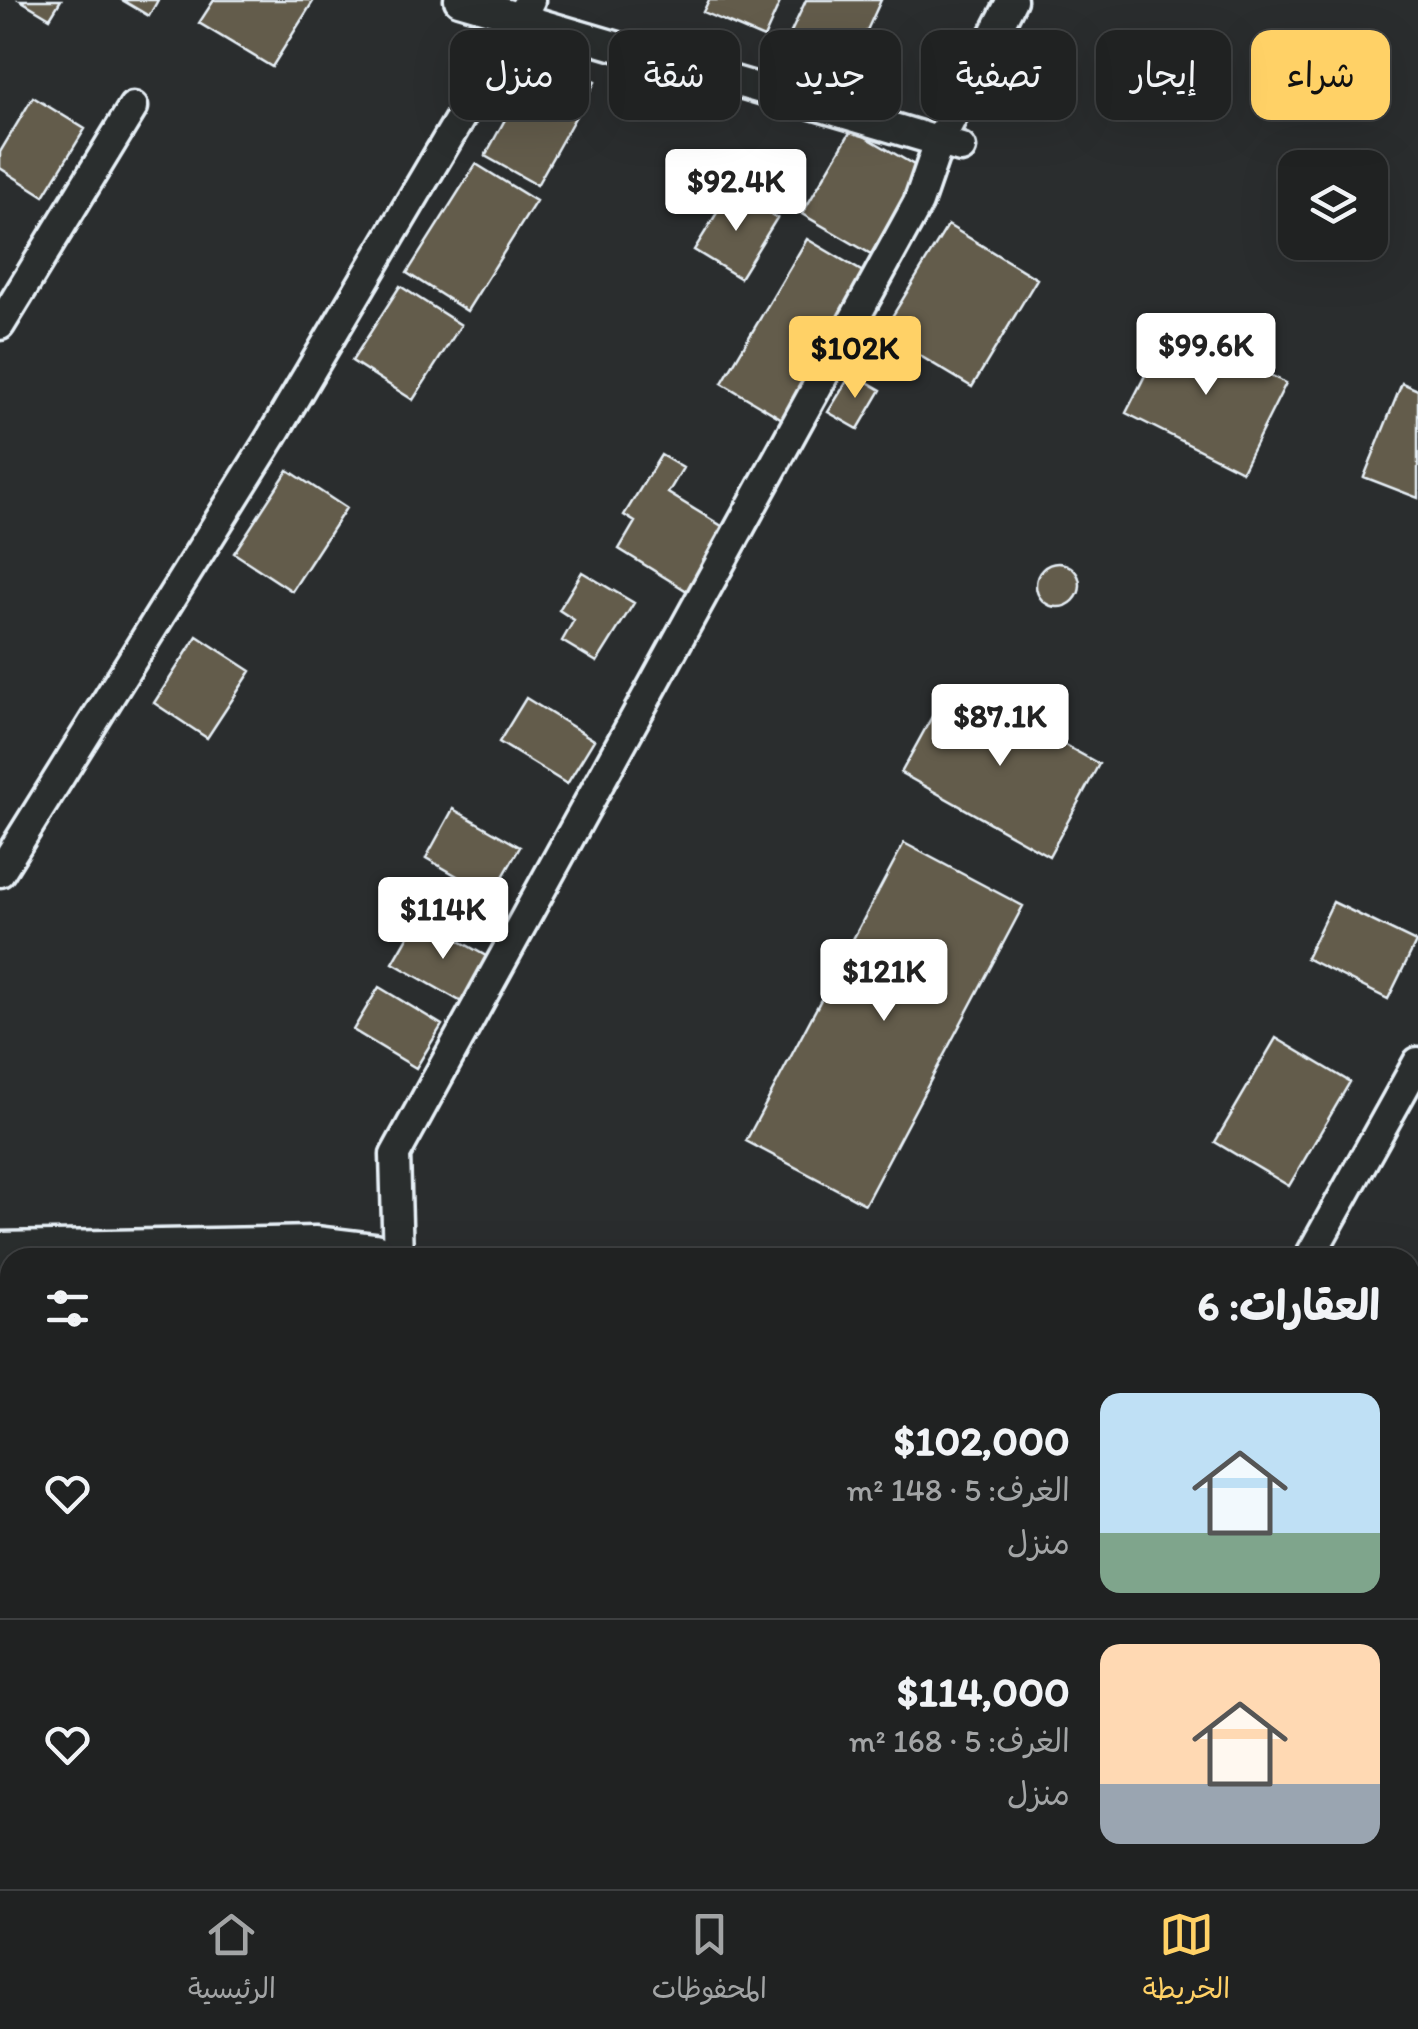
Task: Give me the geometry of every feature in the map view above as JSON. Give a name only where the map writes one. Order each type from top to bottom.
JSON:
[{"type":"street","points":[[459,0],[526,10],[950,145]]},
{"type":"street","points":[[398,1248],[395,1155],[950,145],[1012,0]]},
{"type":"street","points":[[0,872],[272,436],[526,10]]},
{"type":"street","points":[[0,324],[134,108]]},
{"type":"street","points":[[1315,1248],[1418,1062]]},
{"type":"building","points":[[20,0],[61,0],[50,18]]},
{"type":"building","points":[[122,0],[158,0],[149,16]]},
{"type":"building","points":[[214,0],[314,0],[272,67],[199,23]]},
{"type":"building","points":[[709,0],[781,0],[768,30],[760,30],[760,36],[703,12]]},
{"type":"building","points":[[806,0],[881,0],[867,30],[792,30]]},
{"type":"building","points":[[33,97],[85,129],[44,196],[0,168],[0,152]]},
{"type":"building","points":[[505,120],[574,120],[537,185],[485,156]]},
{"type":"building","points":[[852,129],[921,169],[871,254],[802,214]]},
{"type":"building","points":[[476,164],[536,201],[467,311],[407,273]]},
{"type":"building","points":[[731,190],[777,218],[740,278],[694,250]]},
{"type":"building","points":[[948,225],[1037,279],[972,387],[882,333]]},
{"type":"building","points":[[807,239],[868,275],[784,420],[722,383]]},
{"type":"building","points":[[400,286],[461,325],[413,400],[352,361]]},
{"type":"building","points":[[1170,326],[1286,383],[1242,471],[1126,413]]},
{"type":"building","points":[[852,373],[881,390],[858,429],[828,412]]},
{"type":"building","points":[[1402,383],[1418,390],[1418,498],[1364,477]]},
{"type":"building","points":[[661,455],[683,468],[668,493],[725,528],[687,591],[619,549],[635,522],[624,515]]},
{"type":"building","points":[[288,470],[346,508],[292,591],[234,553]]},
{"type":"building","points":[[1058,563],[1074,569],[1080,585],[1074,601],[1058,607],[1042,601],[1036,585],[1042,569]]},
{"type":"building","points":[[582,572],[634,603],[597,662],[562,641],[574,620],[559,610]]},
{"type":"building","points":[[197,636],[251,671],[207,738],[154,703]]},
{"type":"building","points":[[951,682],[1099,764],[1049,856],[901,773]]},
{"type":"building","points":[[526,698],[594,740],[567,784],[499,742]]},
{"type":"building","points":[[453,809],[520,847],[492,896],[426,858]]},
{"type":"building","points":[[904,843],[1023,906],[865,1204],[746,1141]]},
{"type":"building","points":[[1333,902],[1416,942],[1388,999],[1306,958]]},
{"type":"building","points":[[419,918],[493,960],[467,1005],[393,963]]},
{"type":"building","points":[[379,987],[442,1025],[416,1068],[353,1030]]},
{"type":"building","points":[[1276,1038],[1350,1082],[1289,1186],[1215,1142]]}]
